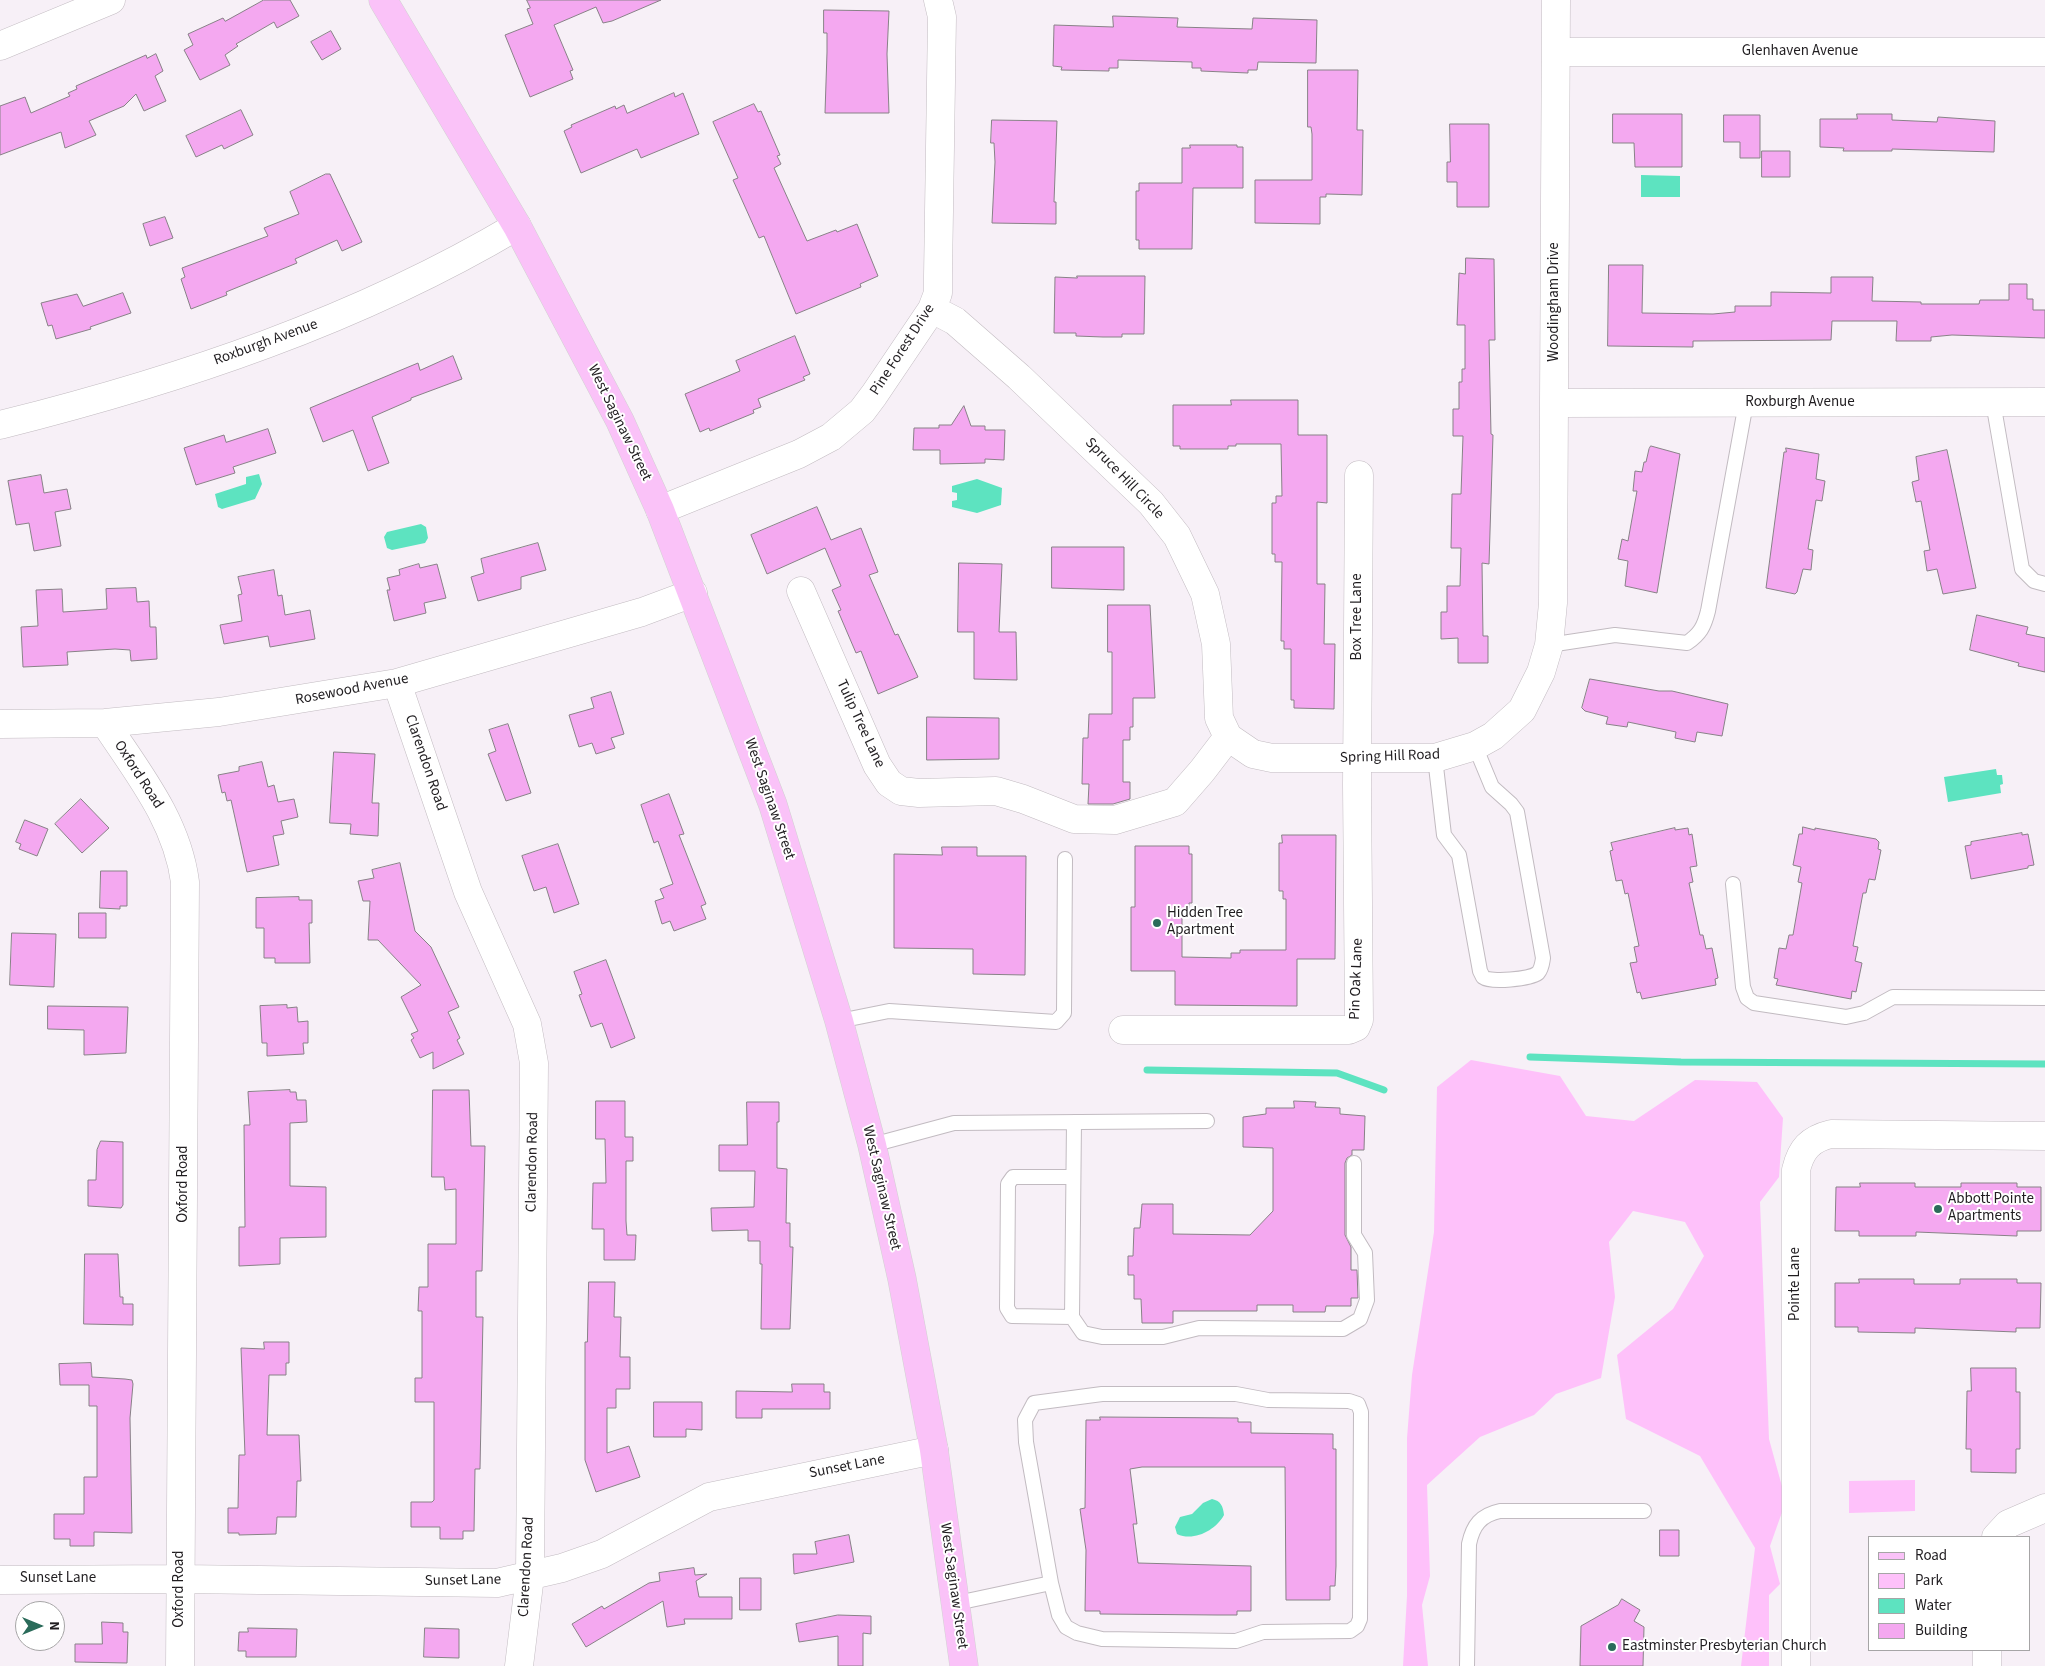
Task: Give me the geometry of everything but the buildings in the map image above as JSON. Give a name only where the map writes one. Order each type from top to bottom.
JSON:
[{"type":"main road","name":"West Saginaw Street","points":[[382,0],[517,226],[620,421],[660,510],[693,593],[773,806],[839,1021],[872,1145],[902,1279],[934,1450],[957,1603],[964,1666]]},
{"type":"street","points":[[0,46],[111,0]]},
{"type":"street","name":"Pine Forest Drive","points":[[660,510],[799,454],[831,437],[862,411],[932,308],[938,293],[942,17],[938,0]]},
{"type":"street","name":"Woodingham Drive","points":[[1553,604],[1556,0]]},
{"type":"street","name":"Glenhaven Avenue","points":[[1556,52],[2045,52]]},
{"type":"street","name":"Roxburgh Avenue","points":[[0,425],[92,402],[280,340],[383,297],[478,249],[517,226]]},
{"type":"street","name":"Spruce Hill Circle","points":[[932,308],[955,320],[1033,390],[1151,502],[1177,536],[1205,594],[1216,644],[1219,718],[1228,737]]},
{"type":"street","name":"Roxburgh Avenue","points":[[1555,403],[2045,402]]},
{"type":"street","name":"Box Tree Lane","points":[[1357,758],[1359,475]]},
{"type":"street","name":"Tulip Tree Lane","points":[[801,591],[877,765],[889,783],[901,791],[920,793],[996,792],[1023,799],[1068,818],[1095,821],[1115,820],[1175,802],[1228,737]]},
{"type":"street","name":"Rosewood Avenue","points":[[0,724],[105,723],[219,712],[397,683],[642,612],[693,593]]},
{"type":"street","name":"Spring Hill Road","points":[[1228,737],[1253,754],[1272,758],[1435,758],[1475,746],[1493,736],[1522,710],[1541,672],[1549,645],[1553,604]]},
{"type":"street","name":"Clarendon Road","points":[[397,683],[468,892],[527,1024],[534,1063],[530,1576],[519,1666]]},
{"type":"street","name":"Oxford Road","points":[[105,723],[150,790],[170,825],[182,857],[184,882],[180,1666]]},
{"type":"street","name":"Pin Oak Lane","points":[[1123,1030],[1350,1030],[1356,1027],[1359,1020],[1357,758]]},
{"type":"street","name":"Pointe Lane","points":[[1796,1666],[1796,1170],[1800,1154],[1809,1143],[1830,1134],[2045,1136]]},
{"type":"street","name":"Sunset Lane","points":[[0,1580],[180,1579],[497,1583],[530,1576],[602,1554],[708,1497],[934,1450]]},
{"type":"street","points":[[1997,1536],[2008,1524],[2045,1508]]},
{"type":"street","points":[[1987,1666],[1988,1651]]},
{"type":"lane","points":[[1993,402],[2022,569],[2034,581],[2045,584]]},
{"type":"lane","points":[[1549,645],[1615,635],[1687,643],[1698,635],[1705,626],[1708,612],[1746,403]]},
{"type":"lane","points":[[1435,758],[1444,835],[1459,855],[1480,971],[1483,977],[1494,982],[1536,975],[1542,968],[1543,958],[1517,812],[1492,787],[1475,746]]},
{"type":"lane","points":[[839,1021],[889,1010],[1056,1022],[1064,1013],[1065,859]]},
{"type":"lane","points":[[1733,884],[1743,987],[1747,998],[1754,1003],[1846,1016],[1864,1013],[1893,997],[2045,998]]},
{"type":"lane","points":[[872,1145],[954,1123],[1207,1121]]},
{"type":"lane","points":[[1074,1122],[1072,1317],[1083,1333],[1102,1337],[1162,1337],[1199,1328],[1343,1329],[1360,1319],[1367,1300],[1365,1253],[1354,1235],[1354,1163]]},
{"type":"lane","points":[[1072,1317],[1012,1316],[1007,1308],[1008,1184],[1013,1177],[1073,1177]]},
{"type":"lane","points":[[1102,1394],[1236,1394],[1268,1400],[1349,1401],[1358,1404],[1362,1412],[1360,1619],[1357,1626],[1350,1631],[1263,1632],[1236,1641],[1102,1639],[1077,1633],[1066,1627],[1059,1615],[1052,1583],[1026,1442],[1025,1420],[1034,1403],[1102,1394]]},
{"type":"lane","points":[[1467,1666],[1469,1544],[1472,1531],[1479,1520],[1489,1514],[1500,1511],[1644,1511]]},
{"type":"lane","points":[[957,1603],[1052,1583]]},
{"type":"green space","points":[[1471,1060],[1560,1076],[1586,1116],[1634,1121],[1695,1080],[1757,1082],[1783,1118],[1779,1177],[1760,1202],[1769,1439],[1786,1501],[1770,1546],[1780,1584],[1769,1595],[1769,1666],[1741,1666],[1755,1548],[1700,1456],[1626,1419],[1617,1355],[1673,1309],[1704,1256],[1685,1222],[1633,1211],[1609,1242],[1615,1297],[1601,1378],[1556,1394],[1534,1415],[1480,1437],[1427,1485],[1430,1576],[1422,1605],[1428,1666],[1403,1666],[1407,1596],[1407,1438],[1412,1375],[1434,1232],[1437,1087]]},
{"type":"green space","points":[[1915,1480],[1915,1511],[1849,1513],[1849,1481]]},
{"type":"water","points":[[1641,175],[1680,176],[1680,197],[1641,197]]},
{"type":"water","points":[[259,474],[262,484],[255,499],[222,509],[218,507],[215,494],[246,484],[246,477]]},
{"type":"water","points":[[977,479],[1002,488],[1001,505],[977,513],[952,507],[952,501],[957,500],[957,493],[952,492],[952,486]]},
{"type":"water","points":[[421,524],[426,527],[428,538],[425,543],[392,550],[387,548],[384,537],[387,532]]},
{"type":"water","points":[[1996,769],[1997,775],[2002,775],[2001,793],[1948,802],[1944,777]]},
{"type":"water","points":[[1212,1499],[1219,1503],[1224,1512],[1224,1515],[1216,1525],[1204,1533],[1190,1537],[1177,1534],[1175,1527],[1180,1517],[1192,1514],[1203,1503]]},
{"type":"waterway","points":[[1530,1057],[1681,1062],[2045,1064]]},
{"type":"waterway","points":[[1147,1070],[1337,1073],[1384,1090]]},
{"type":"place","name":"Hidden Tree Apartment","points":[[1157,923]]},
{"type":"place","name":"Abbott Pointe Apartments","points":[[1938,1209]]},
{"type":"place","name":"Eastminster Presbyterian Church","points":[[1612,1647]]}]
